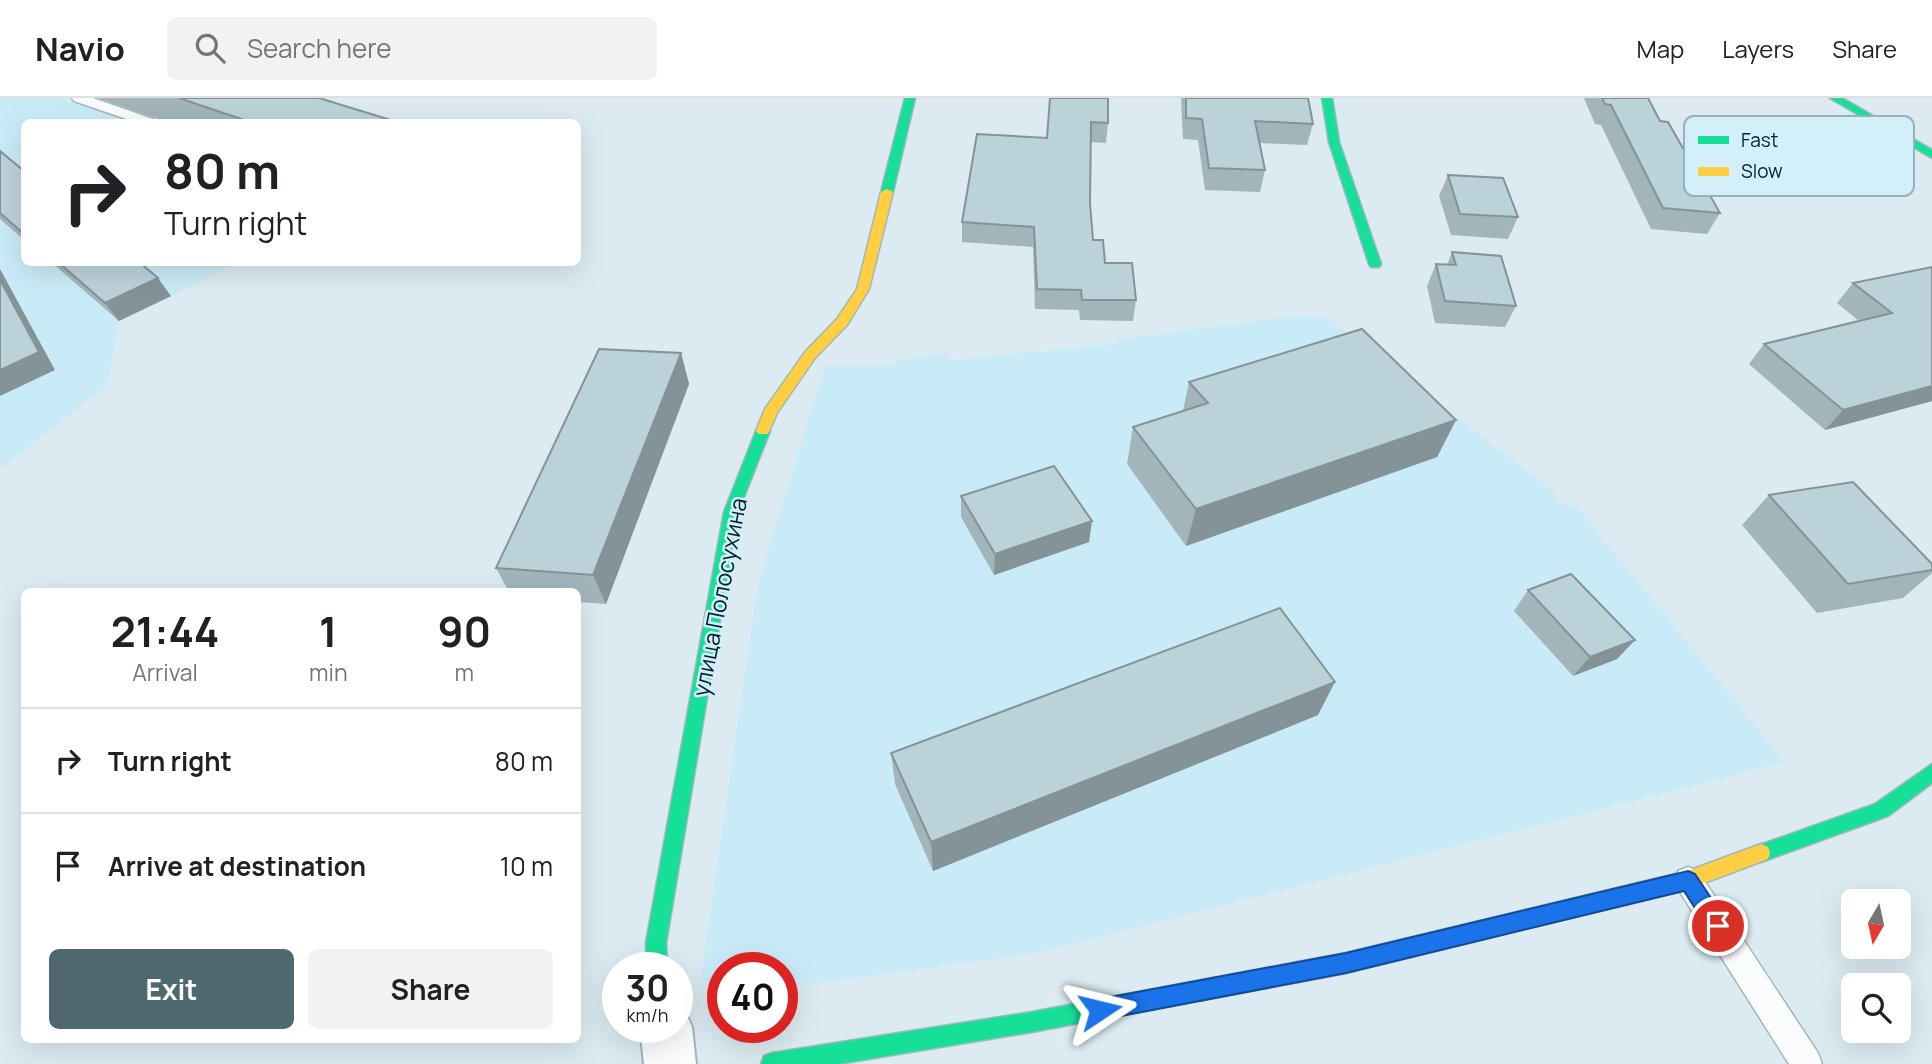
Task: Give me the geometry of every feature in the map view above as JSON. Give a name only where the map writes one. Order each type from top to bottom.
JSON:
[{"type":"street","name":"улица Полосухина","points":[[656,952],[731,512],[770,412],[810,355],[842,322],[863,289],[910,98]]},
{"type":"street","points":[[1326,98],[1334,142],[1375,264]]},
{"type":"street","points":[[1835,98],[1866,116]]},
{"type":"street","points":[[1914,144],[1932,155]]},
{"type":"street","points":[[772,1064],[1032,1022],[1346,963],[1688,880],[1881,810],[1932,772]]},
{"type":"street","points":[[668,1043],[670,1064]]},
{"type":"lane","points":[[79,98],[139,119]]},
{"type":"lane","points":[[1688,880],[1807,1064]]},
{"type":"shaded area","points":[[0,98],[224,98],[290,119],[21,119],[21,266],[231,266],[119,321],[107,386],[0,469]]},
{"type":"shaded area","points":[[1295,316],[1328,318],[1556,493],[1558,504],[1576,506],[1785,762],[1037,953],[798,986],[798,952],[707,952],[707,981],[701,977],[758,584],[825,366],[894,366],[893,361],[948,353],[950,360],[1116,344],[1115,340]]},
{"type":"building","points":[[179,98],[319,98],[387,119],[241,119]]},
{"type":"building","points":[[1050,98],[1108,98],[1108,123],[1091,122],[1090,203],[1093,240],[1103,240],[1105,263],[1132,263],[1136,300],[1082,300],[1081,290],[1037,289],[1034,227],[962,222],[977,134],[1047,138]]},
{"type":"building","points":[[1186,98],[1308,98],[1313,124],[1255,121],[1265,170],[1209,168],[1202,119],[1186,118]]},
{"type":"building","points":[[1602,98],[1648,98],[1660,121],[1668,122],[1684,150],[1684,196],[1710,196],[1720,213],[1663,208],[1611,105],[1605,104]]},
{"type":"building","points":[[0,151],[21,168],[21,231],[0,213]]},
{"type":"building","points":[[1448,175],[1503,178],[1518,217],[1460,214]]},
{"type":"building","points":[[1452,252],[1501,256],[1516,306],[1445,301],[1436,264],[1456,265]]},
{"type":"building","points":[[63,266],[144,266],[158,278],[105,303]]},
{"type":"building","points":[[1932,267],[1932,386],[1843,410],[1764,344],[1892,313],[1853,283]]},
{"type":"building","points":[[0,280],[39,352],[0,370]]},
{"type":"building","points":[[1362,329],[1456,420],[1196,509],[1133,427],[1208,403],[1189,382]]},
{"type":"building","points":[[599,349],[681,353],[593,575],[496,568]]},
{"type":"building","points":[[1054,466],[1092,521],[995,554],[961,496]]},
{"type":"building","points":[[1853,482],[1932,564],[1932,570],[1848,584],[1769,495]]},
{"type":"building","points":[[1571,574],[1635,640],[1590,657],[1528,590]]},
{"type":"building","points":[[1280,608],[1335,682],[931,842],[891,753]]},
{"type":"traffic: fast","points":[[887,192],[910,98]]},
{"type":"traffic: fast","points":[[1327,98],[1334,142],[1375,264]]},
{"type":"traffic: fast","points":[[1835,98],[1866,116]]},
{"type":"traffic: fast","points":[[1914,144],[1932,155]]},
{"type":"traffic: fast","points":[[656,952],[731,512],[763,431]]},
{"type":"traffic: fast","points":[[1761,853],[1881,810],[1932,772]]},
{"type":"traffic: fast","points":[[772,1064],[1032,1022],[1298,972]]},
{"type":"traffic: slow","points":[[763,431],[770,412],[810,355],[842,322],[863,289],[887,192]]},
{"type":"traffic: slow","points":[[1298,972],[1346,963],[1688,880],[1761,853]]},
{"type":"route","points":[[1100,1010],[1346,963],[1688,880],[1718,926]]}]
